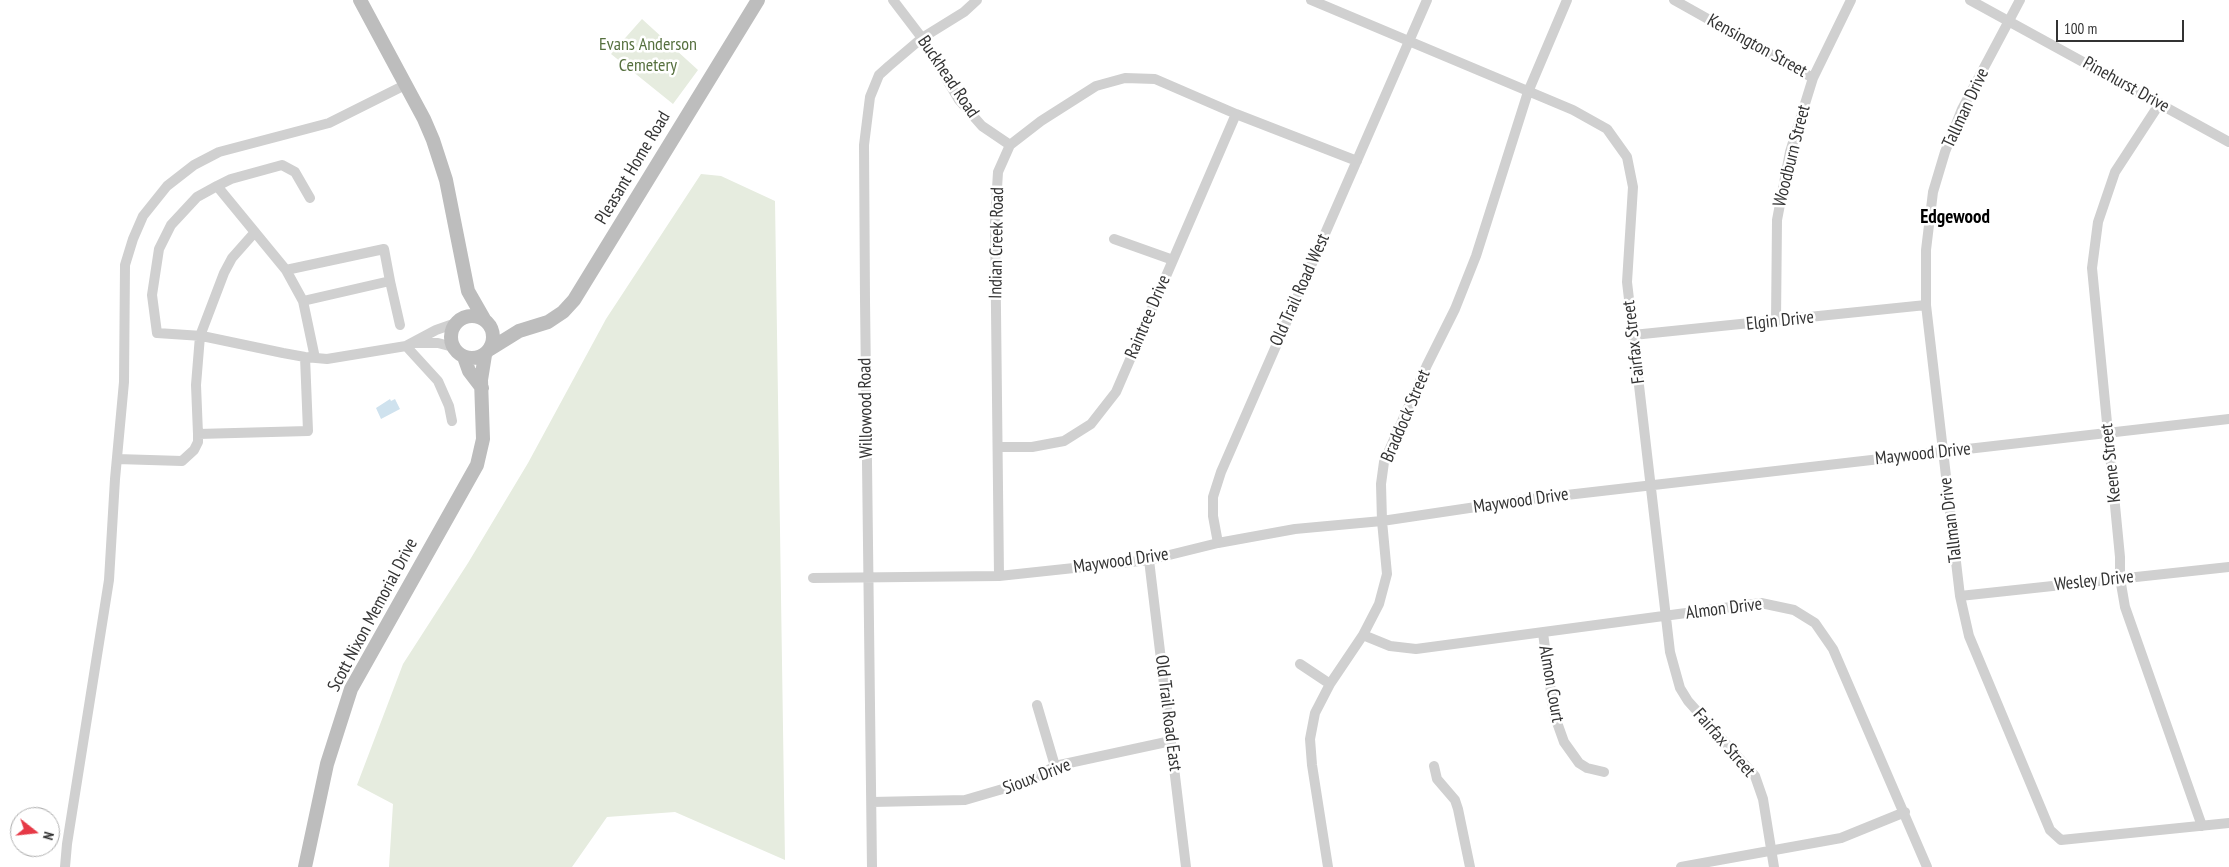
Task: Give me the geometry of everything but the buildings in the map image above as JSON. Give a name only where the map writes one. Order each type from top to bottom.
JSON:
[{"type":"main road","points":[[360,0],[424,119],[440,159],[468,291],[494,336],[487,352],[478,358],[464,357]]},
{"type":"main road","name":"Pleasant Home Road","points":[[487,352],[519,331],[548,322],[563,312],[574,300],[758,0]]},
{"type":"main road","points":[[468,291],[458,321],[451,334],[453,347],[464,357],[469,371],[482,388]]},
{"type":"main road","points":[[458,321],[470,316],[519,331]]},
{"type":"main road","name":"Scott Nixon Memorial Drive","points":[[305,867],[327,764],[351,689],[477,465],[483,439],[482,388],[487,352]]},
{"type":"street","name":"Buckhead Road","points":[[893,0],[922,38],[959,100],[982,126],[1010,145]]},
{"type":"street","name":"Willowood Road","points":[[872,867],[864,145],[870,97],[879,75],[922,38],[964,12],[977,0]]},
{"type":"street","name":"Fairfax Street","points":[[1311,0],[1573,110],[1607,130],[1627,157],[1633,188],[1627,282],[1670,652],[1680,688],[1696,712],[1755,776],[1763,798],[1774,867]]},
{"type":"street","name":"Old Trail Road West","points":[[1218,543],[1213,516],[1213,497],[1221,472],[1427,0]]},
{"type":"street","name":"Braddock Street","points":[[1328,867],[1312,765],[1310,739],[1315,713],[1330,684],[1364,635],[1379,604],[1387,574],[1381,484],[1384,462],[1427,365],[1455,309],[1476,256],[1528,92],[1567,0]]},
{"type":"street","name":"Kensington Street","points":[[1674,0],[1813,78]]},
{"type":"street","name":"Woodburn Street","points":[[1776,321],[1777,220],[1790,152],[1813,78],[1851,0]]},
{"type":"street","name":"Pinehurst Drive","points":[[1970,0],[2229,142]]},
{"type":"street","name":"Tallman Drive","points":[[2020,0],[1962,109],[1945,152],[1933,192],[1926,250],[1926,305],[1960,596],[1969,636],[2050,830],[2061,840],[2229,823]]},
{"type":"street","name":"Indian Creek Road","points":[[998,576],[994,222],[998,172],[1010,145],[1040,121],[1096,86],[1124,78],[1155,79],[1236,114],[1357,161]]},
{"type":"street","points":[[65,867],[67,844],[109,580],[124,382],[125,265],[143,216],[167,186],[194,165],[219,152],[329,123],[405,85]]},
{"type":"street","name":"Keene Street","points":[[2160,103],[2115,172],[2098,222],[2092,268],[2120,578],[2125,606],[2202,826]]},
{"type":"street","name":"Raintree Drive","points":[[998,447],[1032,447],[1064,441],[1091,424],[1116,392],[1236,114]]},
{"type":"street","points":[[310,198],[295,172],[282,165],[231,180],[197,197],[172,225],[159,249],[152,278],[152,311],[157,333],[200,336],[310,358],[350,357],[410,344],[438,343],[453,347]]},
{"type":"street","points":[[198,434],[308,431],[310,358],[303,301],[286,270],[217,186]]},
{"type":"street","points":[[117,459],[182,461],[194,450],[198,442],[196,385],[200,336],[224,273],[232,258],[255,232]]},
{"type":"street","points":[[1114,239],[1172,260]]},
{"type":"street","points":[[286,270],[384,249],[400,325]]},
{"type":"street","points":[[303,301],[390,281]]},
{"type":"street","name":"Elgin Drive","points":[[1633,335],[1926,305]]},
{"type":"street","points":[[410,344],[458,321]]},
{"type":"street","points":[[410,344],[438,381],[449,406],[452,421]]},
{"type":"street","name":"Maywood Drive","points":[[813,578],[998,576],[1149,560],[1218,543],[1295,529],[1382,521],[1523,500],[2229,419]]},
{"type":"street","name":"Old Trail Road East","points":[[1149,560],[1171,741],[1183,866]]},
{"type":"street","name":"Wesley Drive","points":[[1960,596],[2229,567]]},
{"type":"street","name":"Almon Drive","points":[[1364,635],[1390,646],[1416,649],[1761,603],[1794,610],[1814,622],[1834,649],[1927,867]]},
{"type":"street","name":"Almon Court","points":[[1543,633],[1554,714],[1564,742],[1587,768],[1604,772]]},
{"type":"street","points":[[1300,664],[1330,684]]},
{"type":"street","points":[[1037,705],[1055,766]]},
{"type":"street","name":"Sioux Drive","points":[[872,802],[965,800],[1030,782],[1055,766],[1171,741]]},
{"type":"street","points":[[1434,766],[1437,779],[1454,800],[1458,809],[1470,867]]},
{"type":"street","points":[[1681,867],[1841,838],[1904,812]]},
{"type":"green space","name":"Evans Anderson Cemetery","points":[[642,19],[698,70],[673,104],[611,54]]},
{"type":"green space","points":[[701,174],[721,176],[775,201],[785,860],[675,812],[607,817],[572,867],[389,867],[393,804],[357,785],[403,664],[468,563],[528,463],[606,319]]},
{"type":"water","points":[[390,399],[391,401],[395,399],[400,409],[381,419],[376,408]]},
{"type":"district","name":"Edgewood","points":[[1955,218]]}]
